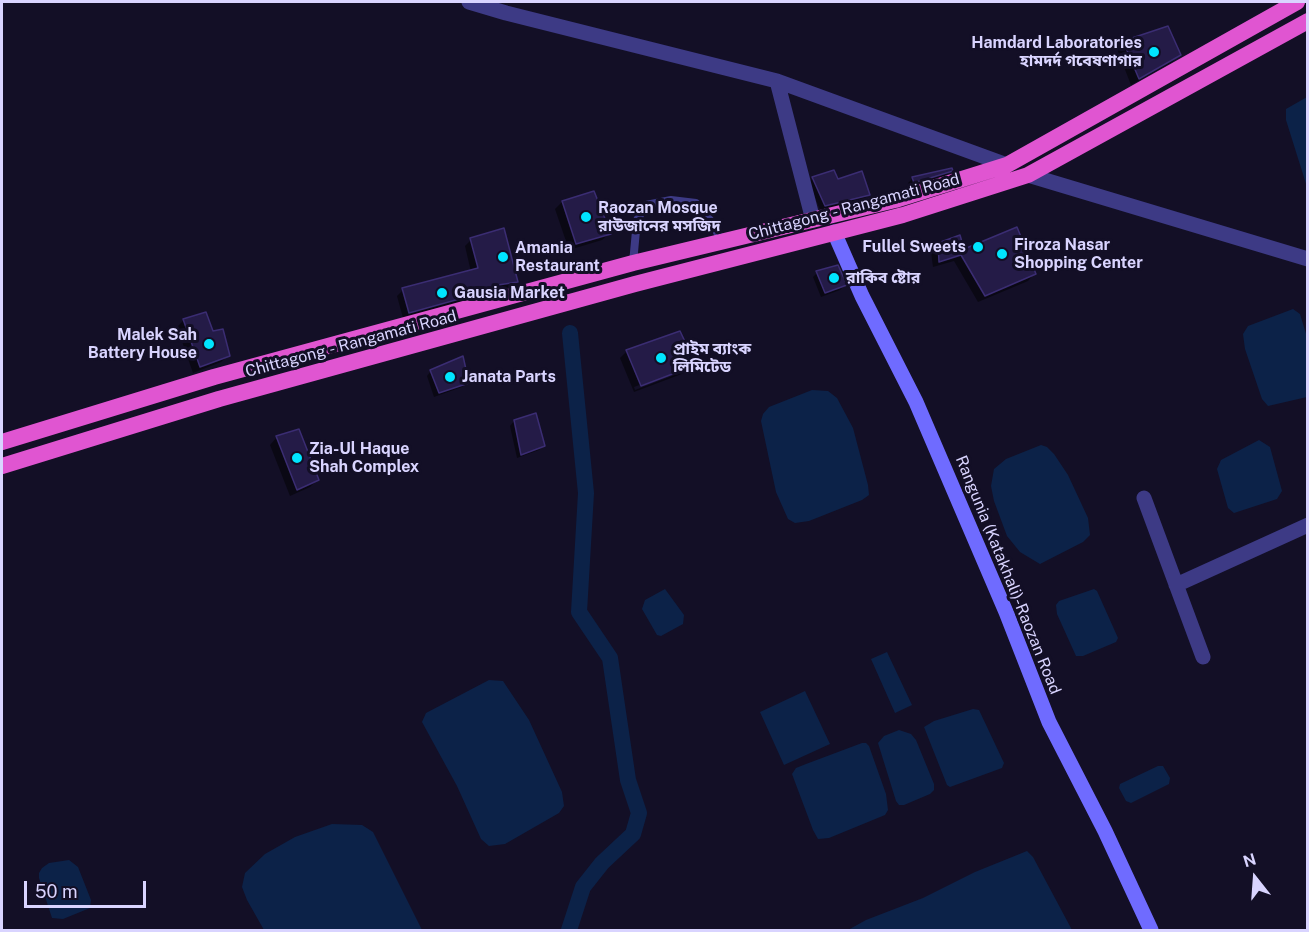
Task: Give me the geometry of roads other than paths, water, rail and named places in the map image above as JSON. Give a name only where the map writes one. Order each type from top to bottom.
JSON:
[{"type":"highway","name":"Chittagong - Rangamati Road","points":[[2,442],[214,377],[633,263],[895,200],[1007,165],[1297,2]]},
{"type":"highway","name":"Chittagong - Rangamati Road","points":[[2,466],[219,399],[635,284],[903,215],[1028,175],[1308,21]]},
{"type":"main road","name":"Rangunia (Katakhali)-Raozan Road","points":[[834,232],[862,296],[916,402],[1006,612],[1049,722],[1105,831],[1151,930]]},
{"type":"street","points":[[469,2],[508,8],[777,81],[1007,165]]},
{"type":"street","points":[[777,81],[813,220]]},
{"type":"street","points":[[1028,175],[1308,259]]},
{"type":"street","points":[[1144,498],[1203,657]]},
{"type":"street","points":[[1176,585],[1308,525]]},
{"type":"lane","points":[[633,263],[637,220],[646,205],[671,200],[696,203],[711,220],[722,241]]},
{"type":"water","points":[[1307,97],[1307,187],[1286,120],[1286,109]]},
{"type":"water","points":[[1293,309],[1300,314],[1307,337],[1307,397],[1268,406],[1262,399],[1245,349],[1243,334],[1248,326]]},
{"type":"water","points":[[812,390],[828,391],[837,398],[853,428],[869,495],[862,500],[809,521],[795,523],[788,519],[776,492],[761,421],[769,407]]},
{"type":"water","points":[[1259,440],[1270,447],[1282,491],[1277,499],[1234,513],[1228,508],[1217,469],[1221,460]]},
{"type":"water","points":[[1041,445],[1054,454],[1068,475],[1088,518],[1090,535],[1083,542],[1040,564],[1020,552],[1007,536],[991,486],[994,469],[1006,459]]},
{"type":"water","points":[[665,589],[684,615],[683,624],[661,636],[657,635],[642,609],[645,600]]},
{"type":"water","points":[[1094,589],[1097,591],[1118,638],[1116,642],[1083,656],[1076,656],[1057,614],[1056,605],[1059,601]]},
{"type":"water","points":[[887,652],[912,705],[895,713],[871,659]]},
{"type":"water","points":[[489,680],[503,681],[529,720],[562,792],[564,806],[559,813],[505,844],[489,846],[481,839],[457,786],[422,722],[426,713]]},
{"type":"water","points":[[805,691],[830,744],[784,765],[760,712]]},
{"type":"water","points":[[973,709],[979,710],[1004,763],[1002,768],[950,787],[947,785],[924,727],[934,721]]},
{"type":"water","points":[[899,730],[911,734],[916,740],[934,784],[934,790],[930,794],[904,805],[899,805],[896,801],[878,743],[884,736]]},
{"type":"water","points":[[862,743],[869,746],[886,794],[888,810],[885,815],[829,838],[818,839],[792,774],[796,768]]},
{"type":"water","points":[[1158,766],[1163,766],[1170,778],[1169,784],[1131,803],[1126,801],[1119,788],[1120,784]]},
{"type":"water","points":[[332,824],[362,825],[373,832],[422,930],[264,930],[242,887],[245,873],[265,854],[295,837]]},
{"type":"water","points":[[1027,851],[1033,857],[1072,930],[848,930],[866,920],[923,898],[975,872]]},
{"type":"water","points":[[69,860],[78,867],[91,900],[90,908],[63,919],[52,918],[39,873],[49,863]]},
{"type":"waterway","points":[[569,930],[583,887],[602,863],[633,834],[639,813],[628,780],[610,658],[579,612],[586,493],[570,333]]},
{"type":"place","name":"Hamdard Laboratories হামদর্দ গবেষণাগার","points":[[1154,52]]},
{"type":"place","name":"Raozan Mosque রাউজানের মসজিদ","points":[[586,217]]},
{"type":"place","name":"Fullel Sweets","points":[[978,247]]},
{"type":"place","name":"Firoza Nasar Shopping Center","points":[[1002,254]]},
{"type":"place","name":"Amania Restaurant","points":[[503,257]]},
{"type":"place","name":"রাকিব ষ্টোর","points":[[834,278]]},
{"type":"place","name":"Gausia Market","points":[[442,293]]},
{"type":"place","name":"Malek Sah Battery House","points":[[209,344]]},
{"type":"place","name":"প্রাইম ব্যাংক লিমিটেড","points":[[661,358]]},
{"type":"place","name":"Janata Parts","points":[[450,377]]},
{"type":"place","name":"Zia-Ul Haque Shah Complex","points":[[297,458]]}]
